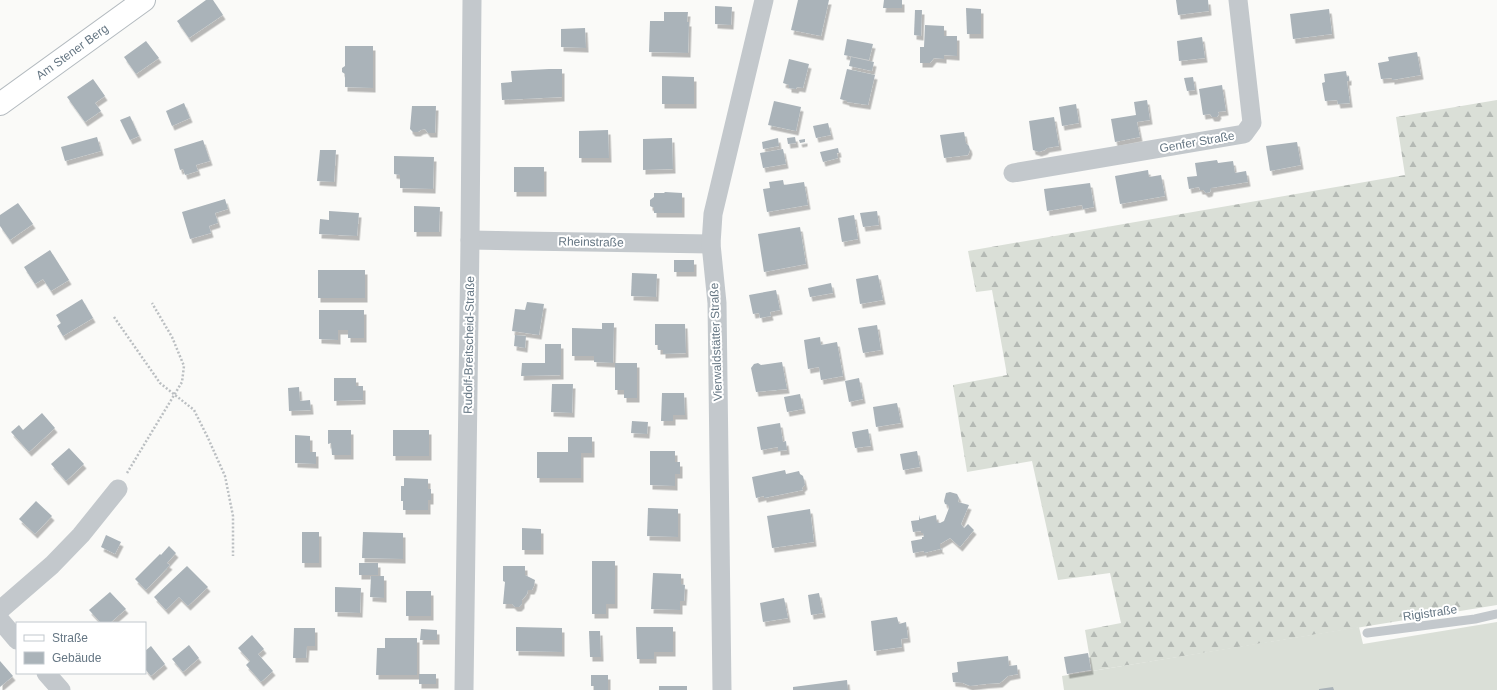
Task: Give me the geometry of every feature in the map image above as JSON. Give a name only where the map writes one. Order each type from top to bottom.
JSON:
[{"type":"street","name":"Am Stener Berg","points":[[0,104],[144,0]]},
{"type":"street","name":"Rudolf-Breitscheid-Straße","points":[[464,690],[472,0]]},
{"type":"street","name":"Vierwaldstätter Straße","points":[[722,690],[717,303],[711,244],[713,214],[764,0]]},
{"type":"street","name":"Genfer Straße","points":[[1014,173],[1244,134],[1252,123],[1238,0]]},
{"type":"street","name":"Rheinstraße","points":[[470,240],[711,244]]},
{"type":"street","points":[[0,610],[52,565],[81,535],[118,489]]},
{"type":"street","points":[[0,620],[16,639]]},
{"type":"street","points":[[47,674],[61,690]]},
{"type":"lane","name":"Rigistraße","points":[[1367,634],[1475,619],[1497,614]]},
{"type":"path","points":[[118,489],[182,382],[184,366],[172,337],[152,303]]},
{"type":"path","points":[[114,317],[160,383],[194,410],[208,438],[225,476],[232,516],[233,556]]},
{"type":"green space","points":[[1497,100],[1497,605],[1092,671],[1085,630],[1121,623],[1110,573],[1058,580],[1032,461],[967,472],[953,385],[1007,375],[992,290],[976,292],[968,251],[1405,175],[1396,117]]},
{"type":"green space","points":[[1497,622],[1497,690],[1064,690],[1062,676],[1359,627],[1363,644]]},
{"type":"building","points":[[206,0],[213,0],[223,15],[189,38],[177,21]]},
{"type":"building","points":[[798,0],[829,0],[821,36],[791,30]]},
{"type":"building","points":[[884,0],[902,0],[902,8],[883,8]]},
{"type":"building","points":[[1176,0],[1208,0],[1209,11],[1178,15]]},
{"type":"building","points":[[715,6],[732,7],[731,25],[715,24]]},
{"type":"building","points":[[966,8],[981,9],[981,34],[967,34]]},
{"type":"building","points":[[1329,9],[1332,34],[1293,39],[1290,14]]},
{"type":"building","points":[[915,10],[922,10],[921,36],[914,35]]},
{"type":"building","points":[[664,12],[688,12],[688,53],[649,52],[650,21],[664,21]]},
{"type":"building","points":[[925,25],[944,26],[944,36],[957,36],[957,56],[944,55],[944,59],[934,58],[930,63],[920,63],[920,47],[924,47]]},
{"type":"building","points":[[585,28],[586,48],[561,47],[561,29]]},
{"type":"building","points":[[1202,37],[1205,58],[1179,61],[1177,41]]},
{"type":"building","points":[[847,39],[873,44],[869,60],[844,55]]},
{"type":"building","points":[[146,41],[159,58],[136,74],[124,57]]},
{"type":"building","points":[[345,46],[373,46],[373,88],[345,87],[345,74],[342,72],[342,68],[345,66]]},
{"type":"building","points":[[1417,52],[1421,75],[1392,80],[1392,78],[1381,79],[1378,63],[1389,61],[1388,57]]},
{"type":"building","points":[[851,57],[874,62],[872,71],[849,66]]},
{"type":"building","points":[[789,59],[809,64],[803,88],[789,88],[789,85],[783,83]]},
{"type":"building","points":[[562,69],[562,97],[502,100],[501,83],[512,82],[511,71]]},
{"type":"building","points":[[847,69],[875,75],[868,105],[847,102],[840,99]]},
{"type":"building","points":[[1346,71],[1347,77],[1349,76],[1349,81],[1347,81],[1350,103],[1338,104],[1337,100],[1325,101],[1322,83],[1325,82],[1324,74]]},
{"type":"building","points":[[662,76],[694,77],[694,104],[662,104]]},
{"type":"building","points":[[1193,77],[1195,90],[1187,91],[1184,78]]},
{"type":"building","points":[[93,79],[105,96],[95,103],[101,111],[85,122],[67,97]]},
{"type":"building","points":[[1222,85],[1226,111],[1218,112],[1219,114],[1217,117],[1212,117],[1210,114],[1203,115],[1199,89]]},
{"type":"building","points":[[1147,100],[1150,120],[1137,122],[1140,137],[1115,142],[1111,119],[1136,115],[1134,102]]},
{"type":"building","points":[[774,101],[801,107],[796,131],[768,125]]},
{"type":"building","points":[[184,103],[190,118],[172,126],[166,111]]},
{"type":"building","points":[[1076,104],[1079,123],[1062,126],[1059,107]]},
{"type":"building","points":[[412,106],[436,106],[435,133],[428,133],[425,129],[418,132],[413,132],[410,129]]},
{"type":"building","points":[[130,116],[139,136],[130,140],[120,120]]},
{"type":"building","points":[[1054,117],[1059,146],[1047,148],[1039,152],[1033,150],[1029,121]]},
{"type":"building","points":[[828,123],[831,135],[816,138],[813,126]]},
{"type":"building","points":[[608,130],[609,158],[579,158],[579,131]]},
{"type":"building","points":[[964,132],[966,143],[970,150],[968,155],[944,158],[940,135]]},
{"type":"building","points":[[97,137],[101,151],[65,161],[61,147]]},
{"type":"building","points":[[795,137],[796,143],[788,144],[787,138]]},
{"type":"building","points":[[672,138],[673,169],[643,170],[643,139]]},
{"type":"building","points":[[778,138],[779,146],[763,149],[762,142]]},
{"type":"building","points":[[805,139],[805,142],[800,143],[799,140]]},
{"type":"building","points":[[203,140],[210,161],[196,165],[198,171],[185,175],[183,169],[180,170],[174,149]]},
{"type":"building","points":[[1297,142],[1301,165],[1270,171],[1266,146]]},
{"type":"building","points":[[838,148],[838,158],[823,162],[820,152]]},
{"type":"building","points":[[783,149],[786,164],[763,168],[760,153]]},
{"type":"building","points":[[320,150],[336,150],[334,182],[317,181]]},
{"type":"building","points":[[394,156],[434,157],[433,189],[400,188],[400,175],[394,174]]},
{"type":"building","points":[[1217,160],[1218,163],[1233,161],[1235,173],[1246,171],[1248,182],[1211,188],[1210,192],[1206,193],[1203,190],[1200,190],[1199,187],[1189,189],[1187,177],[1197,176],[1195,163]]},
{"type":"building","points":[[514,167],[544,167],[544,192],[514,192]]},
{"type":"building","points":[[1148,170],[1149,177],[1161,175],[1165,196],[1120,204],[1115,176]]},
{"type":"building","points":[[783,180],[784,185],[804,182],[808,205],[767,212],[763,189],[770,188],[769,182]]},
{"type":"building","points":[[1090,183],[1094,207],[1083,209],[1082,205],[1047,211],[1044,189]]},
{"type":"building","points":[[654,193],[682,193],[682,213],[654,213],[654,208],[650,206],[650,200],[654,197]]},
{"type":"building","points":[[225,199],[228,209],[215,213],[218,223],[209,226],[211,233],[190,239],[182,212]]},
{"type":"building","points":[[18,203],[33,224],[10,240],[0,226],[0,215]]},
{"type":"building","points":[[414,206],[440,207],[439,232],[414,232]]},
{"type":"building","points":[[329,211],[359,213],[357,236],[319,234],[320,219],[329,220]]},
{"type":"building","points":[[877,211],[879,225],[863,227],[860,213]]},
{"type":"building","points":[[854,215],[858,239],[842,242],[838,218]]},
{"type":"building","points":[[800,227],[806,264],[764,272],[758,234]]},
{"type":"building","points":[[50,250],[69,280],[51,291],[43,279],[35,284],[24,267]]},
{"type":"building","points":[[674,260],[694,260],[694,272],[674,272]]},
{"type":"building","points":[[318,270],[365,270],[365,298],[318,298]]},
{"type":"building","points":[[632,273],[657,274],[656,297],[631,296]]},
{"type":"building","points":[[878,275],[883,300],[860,304],[856,279]]},
{"type":"building","points":[[831,283],[833,293],[810,297],[808,288]]},
{"type":"building","points":[[776,290],[780,310],[770,312],[771,316],[760,318],[759,313],[753,314],[749,295]]},
{"type":"building","points":[[82,299],[93,318],[63,336],[57,326],[61,323],[56,315]]},
{"type":"building","points":[[527,302],[544,304],[539,335],[512,331],[515,309],[525,310]]},
{"type":"building","points":[[319,310],[364,310],[364,338],[348,338],[348,330],[338,330],[338,340],[319,339]]},
{"type":"building","points":[[602,323],[614,323],[613,363],[594,362],[594,356],[572,356],[572,328],[602,329]]},
{"type":"building","points":[[655,324],[685,324],[686,353],[663,354],[663,350],[658,350],[658,345],[655,345]]},
{"type":"building","points":[[877,325],[881,350],[863,353],[858,328]]},
{"type":"building","points":[[515,335],[526,336],[525,348],[514,346]]},
{"type":"building","points":[[820,337],[821,345],[837,342],[843,376],[821,380],[819,367],[808,369],[804,340]]},
{"type":"building","points":[[545,344],[561,344],[561,375],[521,376],[522,363],[545,363]]},
{"type":"building","points":[[782,362],[787,389],[756,392],[751,368],[754,364],[758,363],[761,365]]},
{"type":"building","points":[[615,363],[637,363],[637,398],[624,398],[624,390],[615,390]]},
{"type":"building","points":[[334,378],[356,378],[356,386],[363,386],[363,400],[334,401]]},
{"type":"building","points":[[859,378],[863,399],[849,402],[845,381]]},
{"type":"building","points":[[552,384],[573,384],[572,413],[551,412]]},
{"type":"building","points":[[299,387],[300,401],[310,400],[311,410],[289,411],[288,388]]},
{"type":"building","points":[[662,393],[684,393],[685,415],[673,415],[673,421],[661,421]]},
{"type":"building","points":[[800,394],[803,409],[787,412],[784,397]]},
{"type":"building","points":[[897,403],[901,423],[876,427],[873,407]]},
{"type":"building","points":[[42,413],[55,428],[29,452],[11,432],[19,425],[23,430]]},
{"type":"building","points":[[632,421],[648,422],[647,434],[631,433]]},
{"type":"building","points":[[780,423],[783,442],[786,441],[787,450],[778,451],[778,447],[761,450],[757,427]]},
{"type":"building","points":[[868,429],[871,446],[855,448],[852,432]]},
{"type":"building","points":[[328,430],[351,430],[351,455],[332,455],[331,443],[328,444]]},
{"type":"building","points":[[393,430],[429,430],[429,456],[393,456]]},
{"type":"building","points":[[295,435],[310,436],[310,452],[316,452],[316,464],[295,463]]},
{"type":"building","points":[[568,437],[592,437],[592,453],[581,453],[581,478],[537,478],[537,452],[568,452]]},
{"type":"building","points":[[69,448],[84,464],[66,481],[51,464]]},
{"type":"building","points":[[650,451],[675,451],[675,462],[680,462],[680,474],[675,474],[675,486],[650,485]]},
{"type":"building","points":[[917,451],[920,467],[903,470],[900,454]]},
{"type":"building","points":[[785,470],[786,474],[799,471],[803,476],[805,485],[802,488],[803,490],[764,498],[764,496],[756,498],[752,477]]},
{"type":"building","points":[[404,478],[428,479],[428,489],[431,489],[431,500],[428,500],[428,510],[403,510],[403,501],[401,501],[401,486],[404,486]]},
{"type":"building","points":[[950,492],[957,494],[959,498],[958,502],[969,505],[961,524],[964,528],[968,524],[974,530],[960,547],[950,538],[940,544],[940,548],[942,549],[940,550],[924,553],[924,551],[913,553],[911,541],[922,539],[922,537],[924,537],[921,531],[913,532],[911,521],[919,520],[919,515],[920,519],[936,515],[937,522],[940,523],[944,521],[949,508],[944,501],[946,493]]},
{"type":"building","points":[[36,501],[52,516],[35,534],[19,519]]},
{"type":"building","points":[[648,508],[678,509],[678,537],[647,536]]},
{"type":"building","points":[[810,509],[814,542],[772,548],[767,516]]},
{"type":"building","points":[[522,528],[541,529],[541,550],[522,550]]},
{"type":"building","points":[[302,532],[319,532],[319,563],[302,563]]},
{"type":"building","points":[[363,532],[403,533],[403,559],[362,558]]},
{"type":"building","points":[[106,535],[121,542],[115,554],[101,547]]},
{"type":"building","points":[[169,546],[176,553],[167,563],[170,565],[146,590],[135,579]]},
{"type":"building","points":[[592,561],[615,561],[615,604],[606,604],[606,614],[592,614]]},
{"type":"building","points":[[359,563],[378,563],[378,575],[359,575]]},
{"type":"building","points":[[187,566],[208,587],[188,606],[179,597],[166,610],[154,597]]},
{"type":"building","points":[[503,566],[525,566],[525,575],[535,580],[532,590],[528,590],[527,594],[522,600],[522,604],[519,607],[515,607],[512,604],[503,604],[505,582],[503,581]]},
{"type":"building","points":[[653,573],[681,574],[681,584],[685,585],[684,601],[680,601],[680,610],[651,609]]},
{"type":"building","points":[[371,576],[384,576],[384,598],[370,597]]},
{"type":"building","points":[[335,587],[361,588],[360,613],[335,612]]},
{"type":"building","points":[[406,591],[431,591],[431,616],[406,616]]},
{"type":"building","points":[[110,592],[126,609],[111,622],[100,622],[89,610]]},
{"type":"building","points":[[819,593],[823,613],[811,615],[808,595]]},
{"type":"building","points":[[784,598],[788,618],[763,622],[760,603]]},
{"type":"building","points":[[897,617],[899,624],[906,622],[908,638],[901,639],[902,647],[874,651],[871,621]]},
{"type":"building","points":[[516,627],[562,628],[562,652],[516,651]]},
{"type":"building","points":[[636,627],[673,627],[673,652],[654,652],[654,659],[637,659]]},
{"type":"building","points":[[294,628],[315,628],[315,646],[307,646],[306,658],[293,658]]},
{"type":"building","points":[[421,629],[437,630],[437,640],[420,640]]},
{"type":"building","points":[[589,631],[600,631],[601,657],[590,657]]},
{"type":"building","points":[[252,635],[264,649],[258,654],[273,671],[261,682],[246,665],[250,661],[238,648]]},
{"type":"building","points":[[385,638],[417,638],[417,675],[376,675],[377,648],[385,648]]},
{"type":"building","points":[[189,645],[199,658],[183,672],[172,659]]},
{"type":"building","points":[[151,646],[165,664],[151,676],[146,670],[146,650]]},
{"type":"building","points":[[1088,653],[1091,670],[1067,674],[1064,657]]},
{"type":"building","points":[[1008,656],[1009,666],[1017,665],[1018,674],[1008,676],[1000,683],[970,686],[963,683],[953,682],[952,673],[958,672],[957,662]]},
{"type":"building","points":[[0,661],[13,676],[0,687]]},
{"type":"building","points":[[419,674],[436,674],[436,684],[419,684]]},
{"type":"building","points":[[591,675],[608,675],[608,690],[594,690],[594,686],[591,686]]},
{"type":"building","points":[[847,680],[848,690],[793,690],[793,687]]},
{"type":"building","points":[[659,686],[687,686],[687,690],[659,690]]},
{"type":"building","points":[[1333,687],[1334,690],[1319,690],[1319,689]]}]
